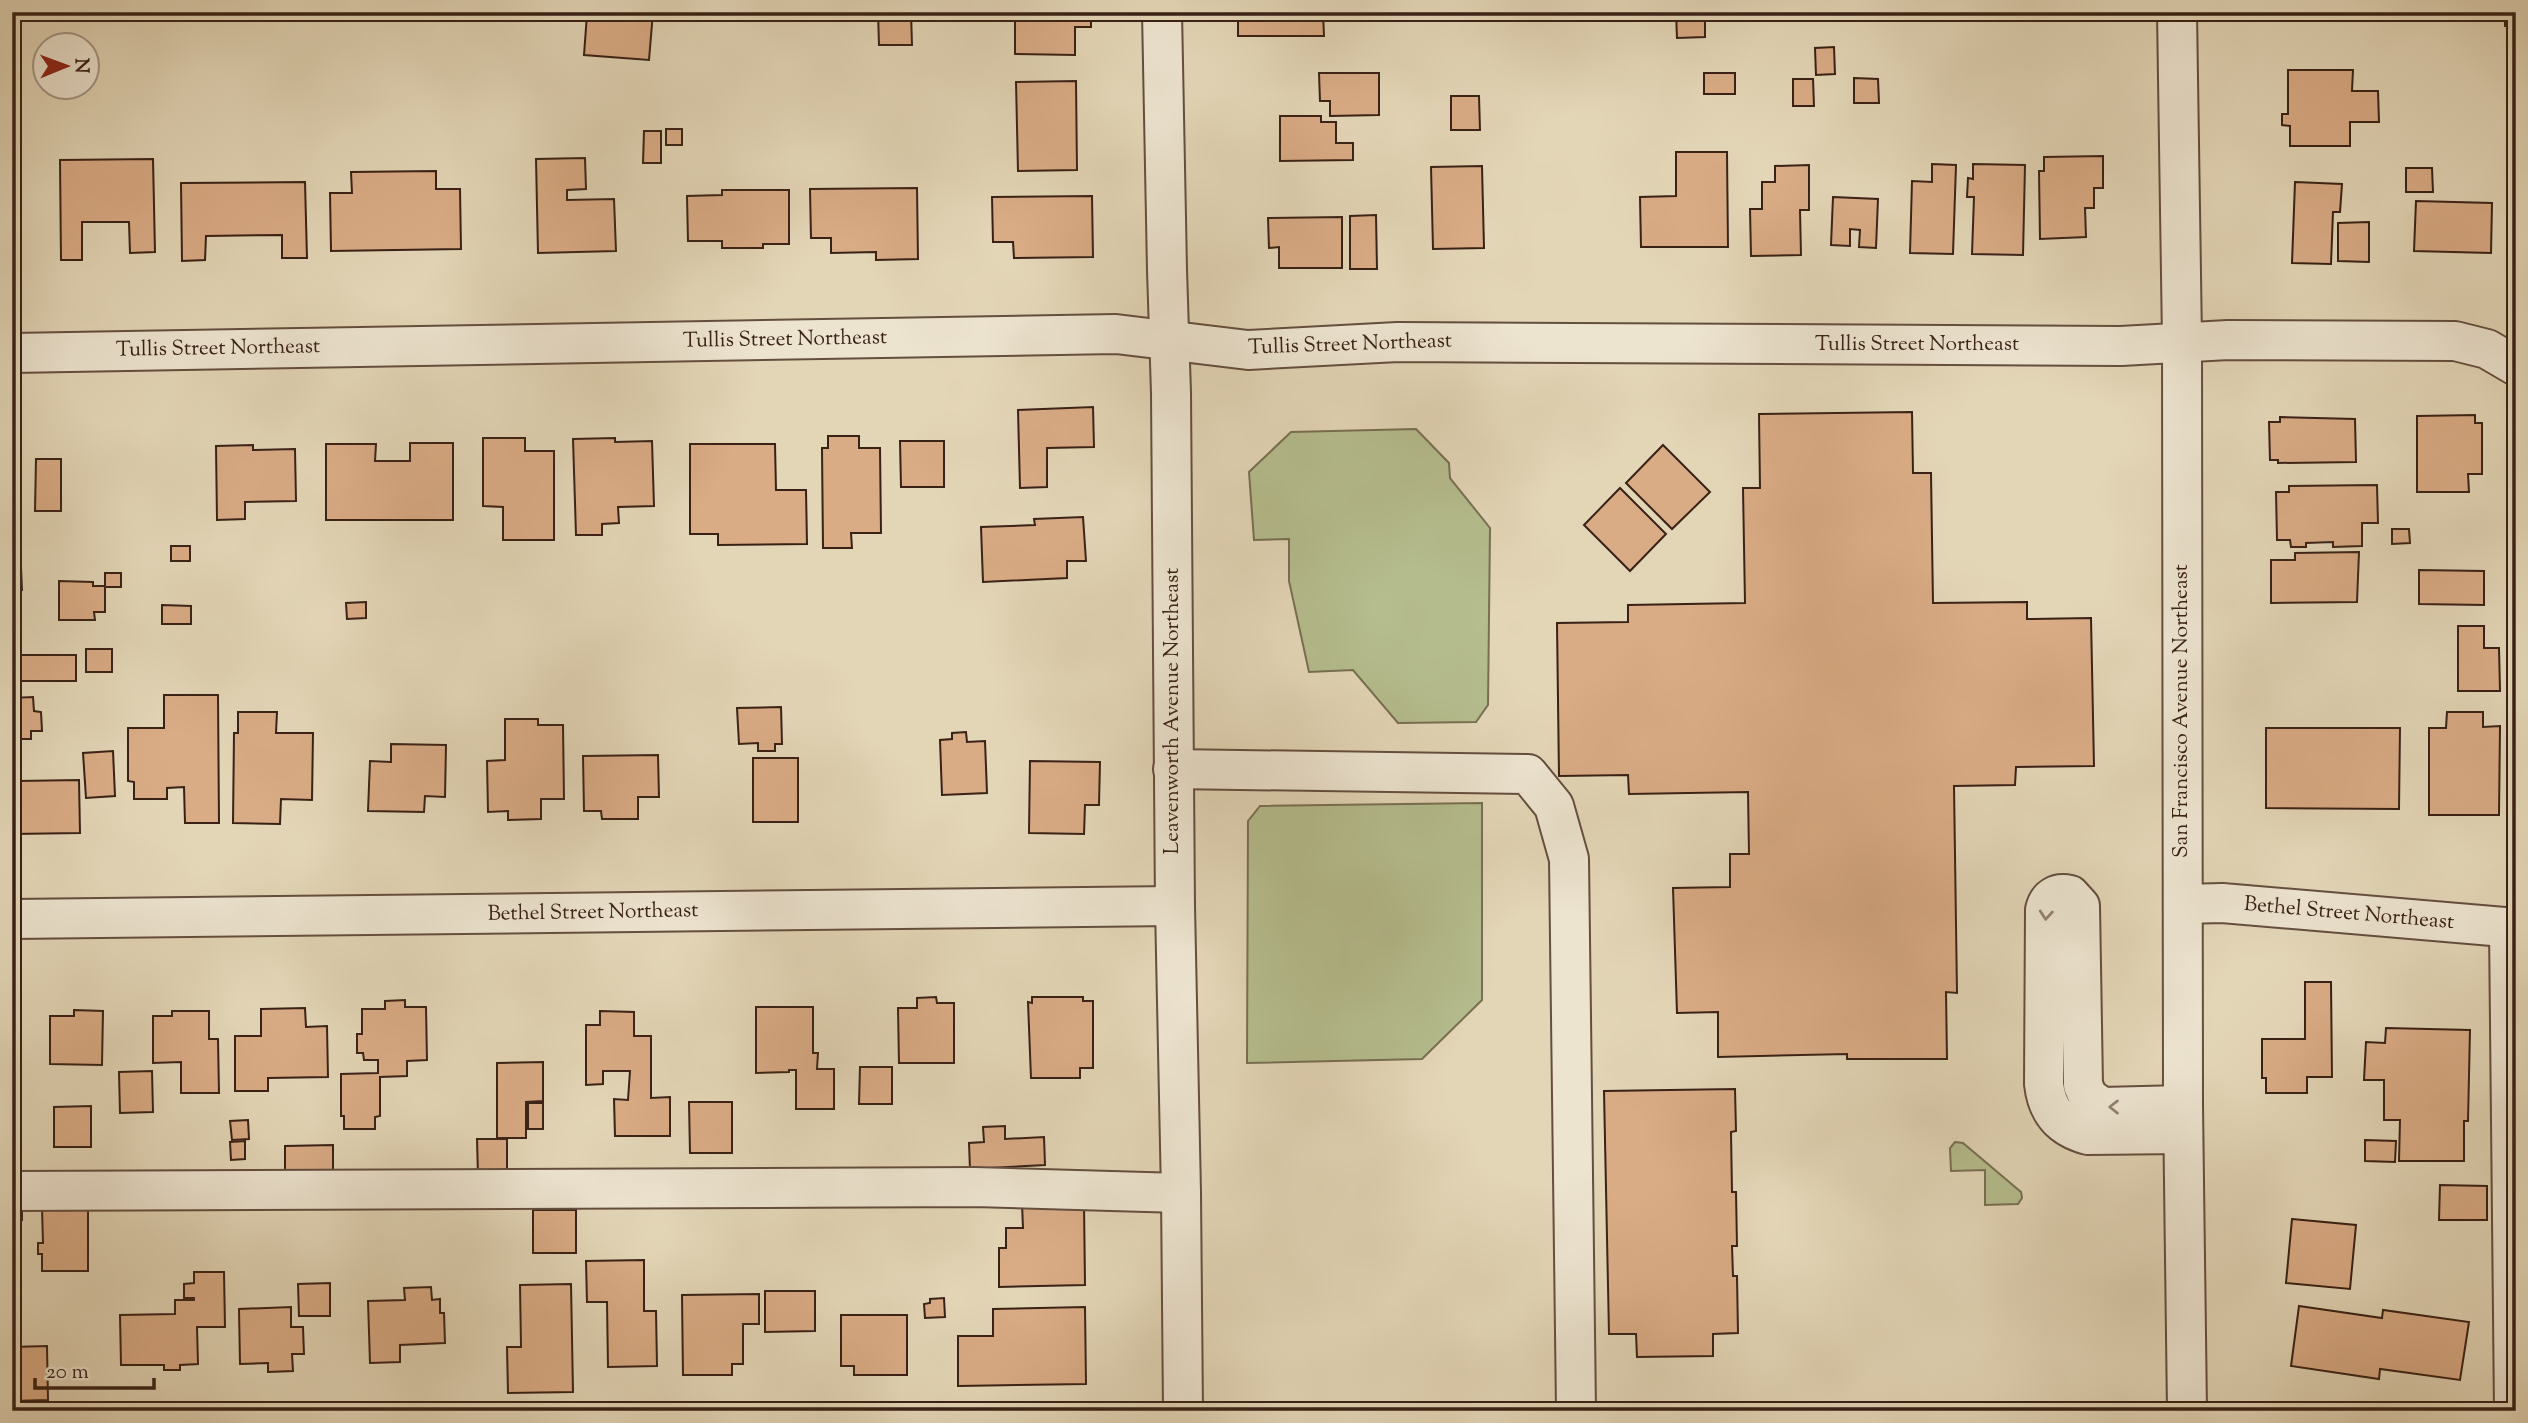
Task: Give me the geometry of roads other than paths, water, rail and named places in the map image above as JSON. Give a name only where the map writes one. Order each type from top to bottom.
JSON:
[{"type":"street","name":"Leavenworth Avenue Northeast","points":[[1162,12],[1167,270],[1171,339],[1174,906],[1183,1411]]},
{"type":"street","name":"San Francisco Avenue Northeast","points":[[2177,12],[2182,340],[2186,1411]]},
{"type":"street","name":"Tullis Street Northeast","points":[[12,353],[1116,334],[1248,349],[1398,342],[2120,346],[2182,340],[2455,341],[2487,349],[2516,366]]},
{"type":"street","points":[[1173,769],[1528,774],[1554,806],[1569,859],[1576,1411]]},
{"type":"street","points":[[2057,894],[2074,897],[2080,906],[2083,1085],[2088,1097],[2102,1107],[2183,1120],[2088,1135],[2075,1132],[2063,1124],[2050,1108],[2044,1084],[2045,923],[2046,905],[2057,894]]},
{"type":"street","name":"Bethel Street Northeast","points":[[2183,904],[2222,904],[2512,927]]},
{"type":"street","name":"Bethel Street Northeast","points":[[12,919],[1174,906]]},
{"type":"street","points":[[2512,927],[2514,1411]]},
{"type":"street","points":[[12,1191],[975,1187],[1181,1193]]}]
